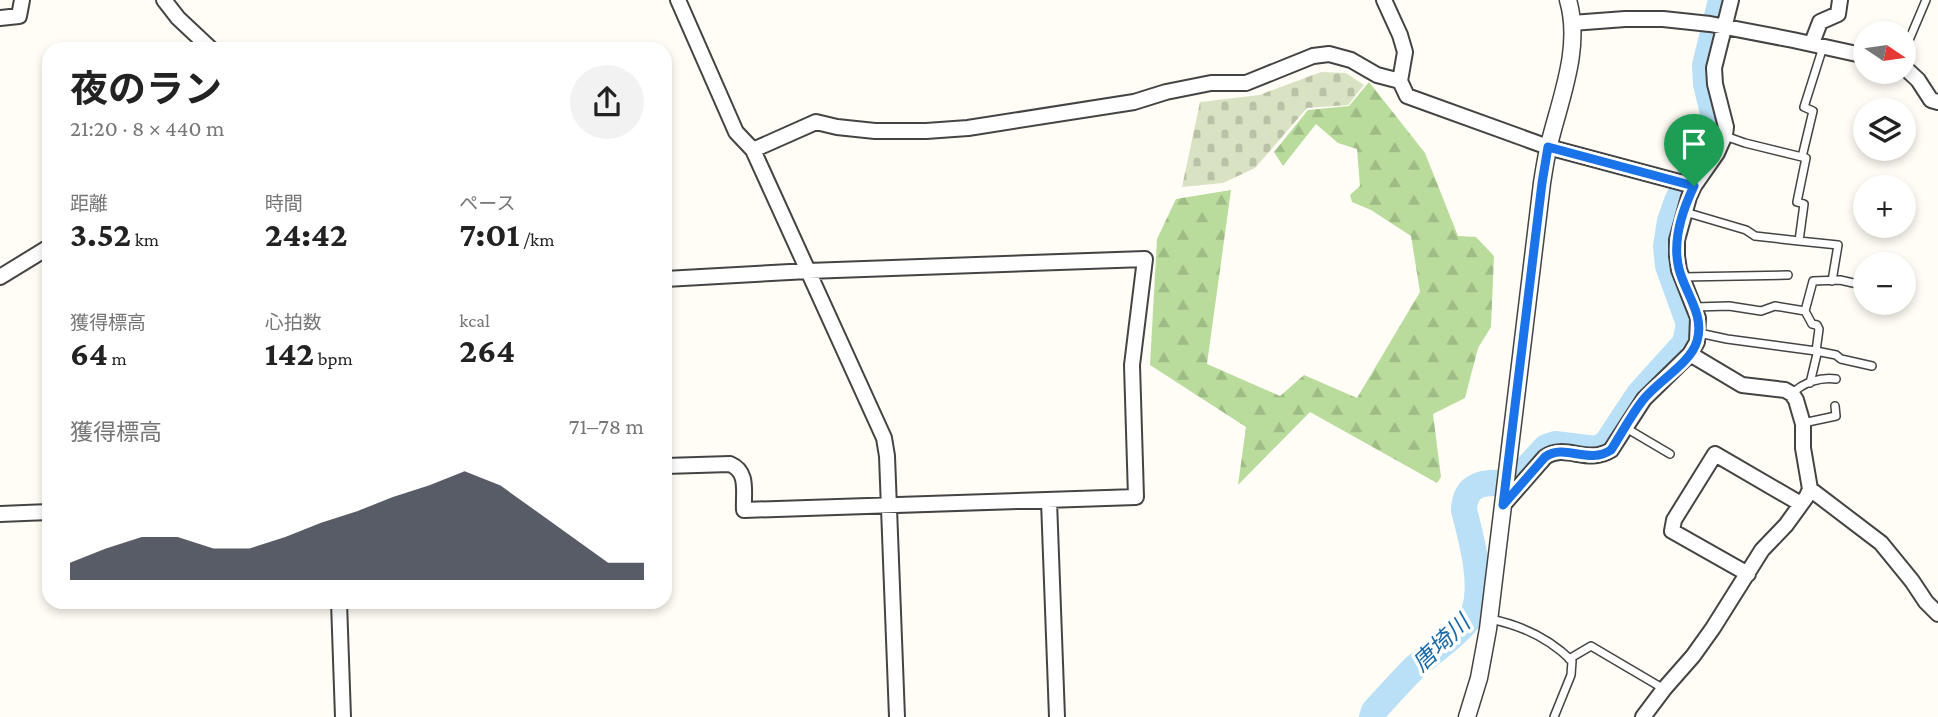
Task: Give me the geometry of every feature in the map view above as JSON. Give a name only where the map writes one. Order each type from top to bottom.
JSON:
[{"type":"street","points":[[0,18],[19,16],[22,0]]},
{"type":"street","points":[[164,0],[178,18],[204,42]]},
{"type":"street","points":[[678,0],[736,132],[753,150],[884,438],[887,456],[897,717]]},
{"type":"street","points":[[1384,0],[1405,52],[1399,81],[1408,96],[1548,147],[1693,186]]},
{"type":"street","points":[[1467,717],[1479,678],[1490,619],[1542,183],[1548,147],[1568,74],[1572,23],[1568,0]]},
{"type":"street","points":[[1503,505],[1550,453],[1596,456],[1611,450],[1644,399],[1690,354],[1697,342],[1698,318],[1682,277],[1677,248],[1684,211],[1693,186],[1717,153],[1726,127],[1713,68],[1718,26],[1731,0]]},
{"type":"street","points":[[1818,45],[1820,22],[1838,14],[1840,0]]},
{"type":"street","points":[[1572,23],[1663,19],[1718,26],[1853,53]]},
{"type":"street","points":[[753,150],[816,122],[875,131],[968,128],[1134,102],[1211,83],[1246,83],[1313,56],[1329,54],[1351,60],[1377,75],[1399,81]]},
{"type":"street","points":[[1916,78],[1931,100],[1938,102]]},
{"type":"street","points":[[0,277],[42,251]]},
{"type":"street","points":[[672,279],[1145,259],[1132,365],[1136,497],[744,510],[743,474],[737,467],[730,464],[672,466]]},
{"type":"street","points":[[1643,717],[1700,647],[1762,550],[1786,525],[1810,489],[1802,423],[1792,394],[1785,390],[1742,385],[1690,354]]},
{"type":"street","points":[[1748,574],[1672,531],[1674,520],[1715,454],[1801,504]]},
{"type":"street","points":[[1810,489],[1881,543],[1938,614]]},
{"type":"street","points":[[1049,501],[1057,717]]},
{"type":"street","points":[[0,514],[42,512]]},
{"type":"street","points":[[339,609],[344,717]]},
{"type":"lane","points":[[1916,25],[1927,0]]},
{"type":"lane","points":[[1802,157],[1813,111],[1804,107],[1818,45]]},
{"type":"lane","points":[[1724,136],[1745,144],[1806,158],[1797,202],[1804,204],[1799,241]]},
{"type":"lane","points":[[1684,211],[1746,230],[1755,236],[1838,245],[1832,281]]},
{"type":"lane","points":[[1682,277],[1788,275]]},
{"type":"lane","points":[[1810,383],[1817,354],[1819,329],[1812,324],[1805,311],[1813,281],[1840,279],[1853,282]]},
{"type":"lane","points":[[1694,307],[1729,306],[1760,311],[1775,306],[1805,311]]},
{"type":"lane","points":[[1699,332],[1727,339],[1816,351],[1872,366]]},
{"type":"lane","points":[[1792,394],[1794,390],[1810,383],[1825,378],[1836,379]]},
{"type":"lane","points":[[1802,423],[1836,416],[1835,406]]},
{"type":"lane","points":[[1626,428],[1670,454]]},
{"type":"lane","points":[[1490,619],[1507,622],[1533,633],[1570,659],[1573,666],[1571,675],[1554,717]]},
{"type":"lane","points":[[1570,659],[1591,646],[1664,689]]},
{"type":"green space","points":[[1321,72],[1346,73],[1364,85],[1348,105],[1307,108],[1255,168],[1223,183],[1182,187],[1200,102],[1259,95]]},
{"type":"green space","points":[[1369,82],[1425,153],[1458,236],[1476,237],[1494,256],[1491,327],[1478,348],[1465,398],[1433,414],[1441,477],[1437,483],[1310,412],[1238,485],[1246,427],[1150,365],[1157,239],[1176,199],[1231,190],[1207,364],[1280,396],[1304,375],[1357,398],[1420,292],[1411,236],[1371,210],[1352,202],[1350,195],[1360,186],[1357,149],[1338,143],[1316,124],[1283,166],[1274,152],[1308,110],[1349,106]]},
{"type":"waterway","name":"唐埼川","points":[[1372,717],[1374,711],[1410,672],[1456,633],[1474,611],[1477,600],[1477,574],[1464,510],[1469,493],[1488,483],[1513,483],[1546,447],[1555,444],[1596,449],[1606,444],[1639,394],[1685,343],[1689,324],[1668,266],[1666,246],[1677,201],[1689,177],[1714,142],[1716,126],[1706,84],[1705,65],[1721,0]]},
{"type":"route","points":[[1548,147],[1694,186],[1677,240],[1679,270],[1698,318],[1697,342],[1690,354],[1644,399],[1611,450],[1596,456],[1550,453],[1503,505],[1548,147]]}]
